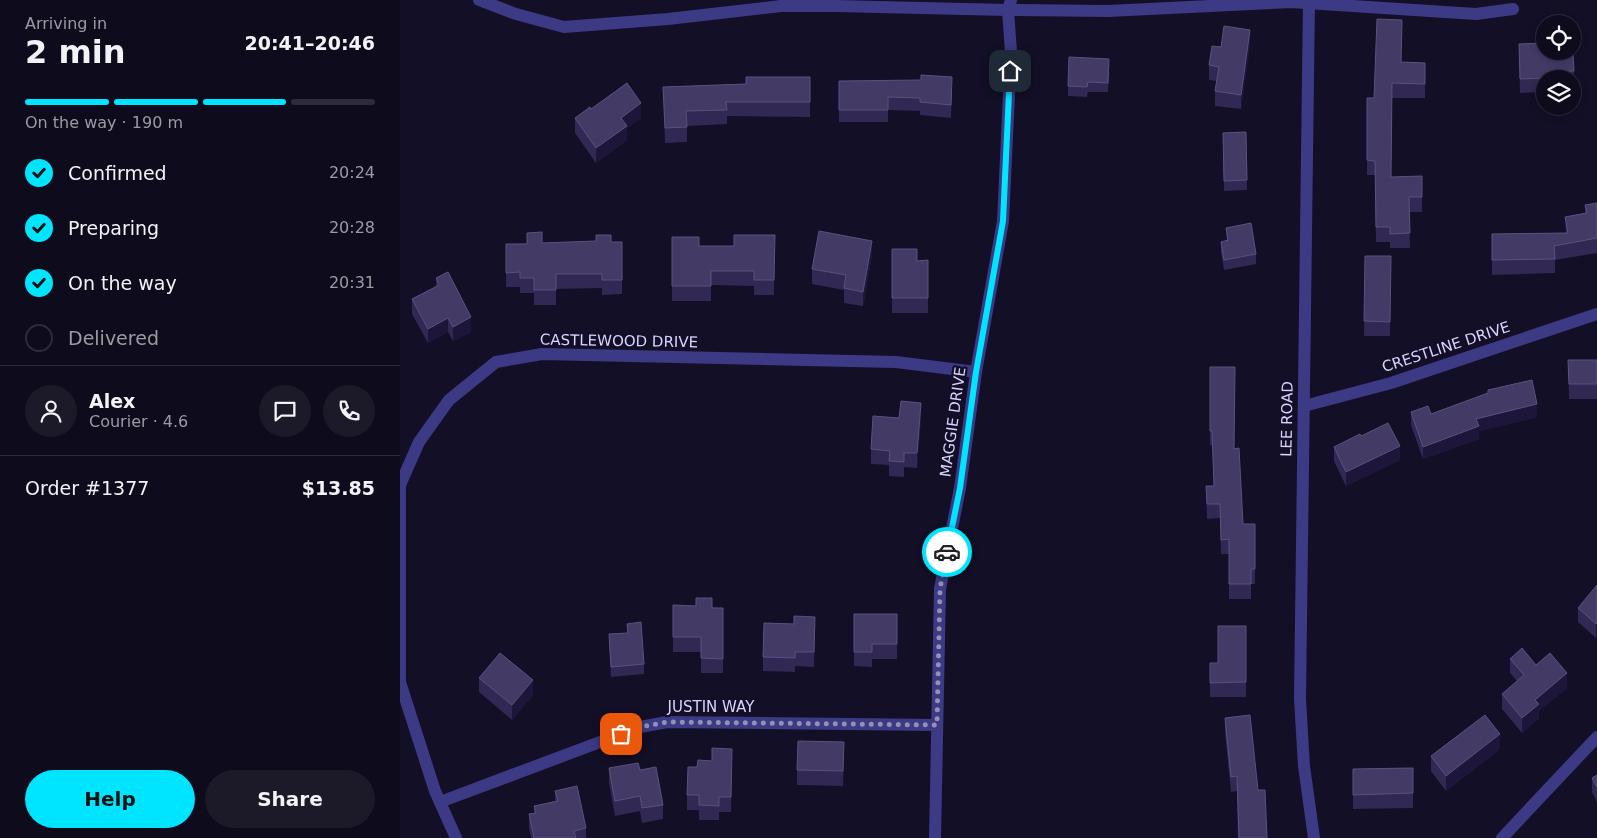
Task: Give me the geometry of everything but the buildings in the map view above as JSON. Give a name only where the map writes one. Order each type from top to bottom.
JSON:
[{"type":"street","points":[[479,0],[516,14],[564,27],[668,19],[781,6],[1009,5],[1108,11],[1309,1],[1476,14],[1514,9]]},
{"type":"street","name":"LEE ROAD","points":[[1309,1],[1300,699],[1304,766],[1314,838]]},
{"type":"street","name":"MAGGIE DRIVE","points":[[935,838],[940,589],[960,488],[976,372],[1003,221],[1011,52],[1009,5]]},
{"type":"street","name":"CRESTLINE DRIVE","points":[[1304,406],[1391,383],[1597,314]]},
{"type":"street","name":"CASTLEWOOD DRIVE","points":[[456,838],[440,802],[400,681],[400,485],[419,442],[449,400],[496,362],[542,354],[896,362],[976,372]]},
{"type":"street","name":"JUSTIN WAY","points":[[440,802],[640,727],[667,722],[937,725]]},
{"type":"street","points":[[1502,838],[1597,737]]},
{"type":"way so far","points":[[621,734],[640,727],[667,722],[937,725],[940,589],[947,552]]},
{"type":"route","points":[[947,552],[960,488],[976,372],[1003,221],[1010,71]]}]
